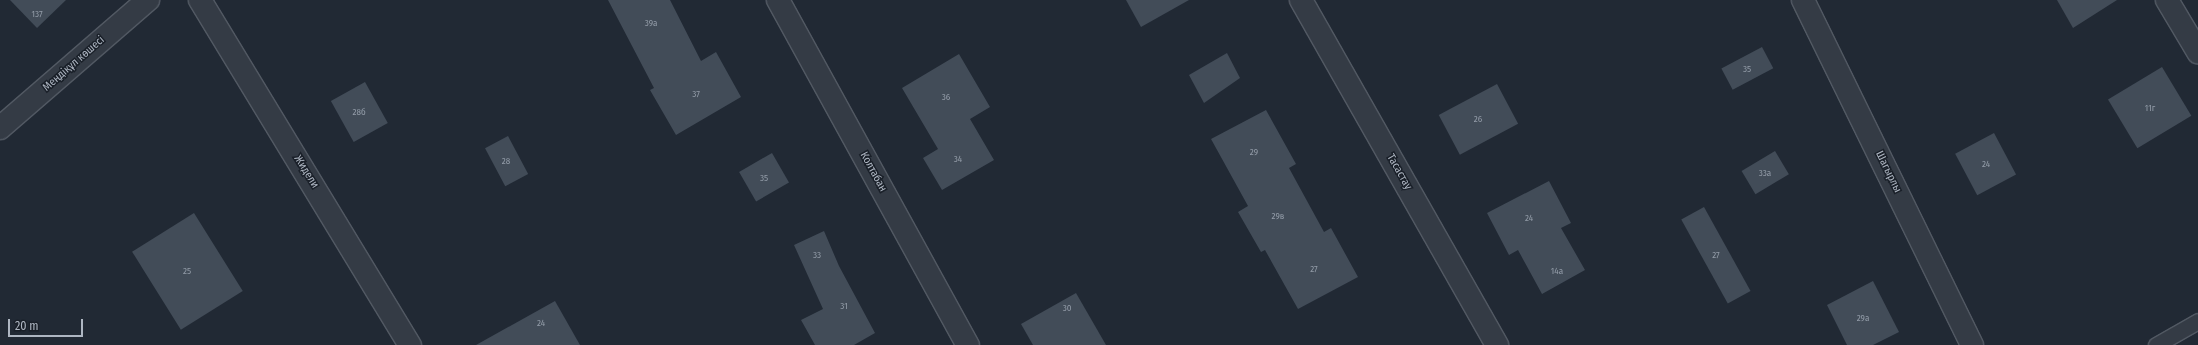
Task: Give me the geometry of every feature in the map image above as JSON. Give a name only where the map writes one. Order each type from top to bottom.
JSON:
[{"type":"street","name":"Меңдіқұл көшесі","points":[[0,128],[148,0]]},
{"type":"street","name":"Жидели","points":[[200,0],[410,345]]},
{"type":"street","name":"Колтабан","points":[[778,0],[968,345]]},
{"type":"street","name":"Тасастау","points":[[1301,0],[1497,345]]},
{"type":"street","name":"Шагырлы","points":[[1803,0],[1972,345]]},
{"type":"street","points":[[2167,0],[2198,52]]},
{"type":"lane","points":[[2156,345],[2198,321]]},
{"type":"building","points":[[10,0],[66,0],[37,28]]},
{"type":"building","points":[[608,0],[670,0],[701,61],[716,52],[741,97],[676,135],[650,90],[654,88]]},
{"type":"building","points":[[1126,0],[1189,0],[1141,27]]},
{"type":"building","points":[[2057,0],[2117,0],[2073,28]]},
{"type":"building","points":[[1762,47],[1773,68],[1733,90],[1721,69]]},
{"type":"building","points":[[1227,53],[1240,78],[1204,103],[1189,75]]},
{"type":"building","points":[[959,54],[990,107],[970,119],[994,160],[942,190],[923,158],[938,149],[902,88]]},
{"type":"building","points":[[2162,67],[2191,116],[2137,148],[2108,99]]},
{"type":"building","points":[[365,82],[388,123],[354,142],[331,101]]},
{"type":"building","points":[[1497,84],[1518,124],[1460,155],[1439,115]]},
{"type":"building","points":[[1266,110],[1296,164],[1289,168],[1324,232],[1331,228],[1358,277],[1298,309],[1265,250],[1261,252],[1238,212],[1248,206],[1211,139]]},
{"type":"building","points":[[1994,133],[2016,174],[1977,195],[1955,154]]},
{"type":"building","points":[[508,136],[528,174],[505,186],[485,148]]},
{"type":"building","points":[[1775,151],[1789,174],[1755,194],[1742,171]]},
{"type":"building","points":[[772,153],[789,182],[756,201],[739,172]]},
{"type":"building","points":[[1549,181],[1571,223],[1561,228],[1585,270],[1542,294],[1518,250],[1509,255],[1487,213]]},
{"type":"building","points":[[1704,207],[1751,291],[1728,304],[1681,220]]},
{"type":"building","points":[[194,213],[243,291],[181,330],[132,252]]},
{"type":"building","points":[[824,231],[839,266],[875,333],[854,345],[815,345],[801,320],[823,309],[794,245]]},
{"type":"building","points":[[1873,281],[1899,332],[1873,345],[1847,345],[1827,305]]},
{"type":"building","points":[[1076,293],[1106,345],[1033,345],[1021,324]]},
{"type":"building","points":[[555,301],[580,345],[476,345]]}]
